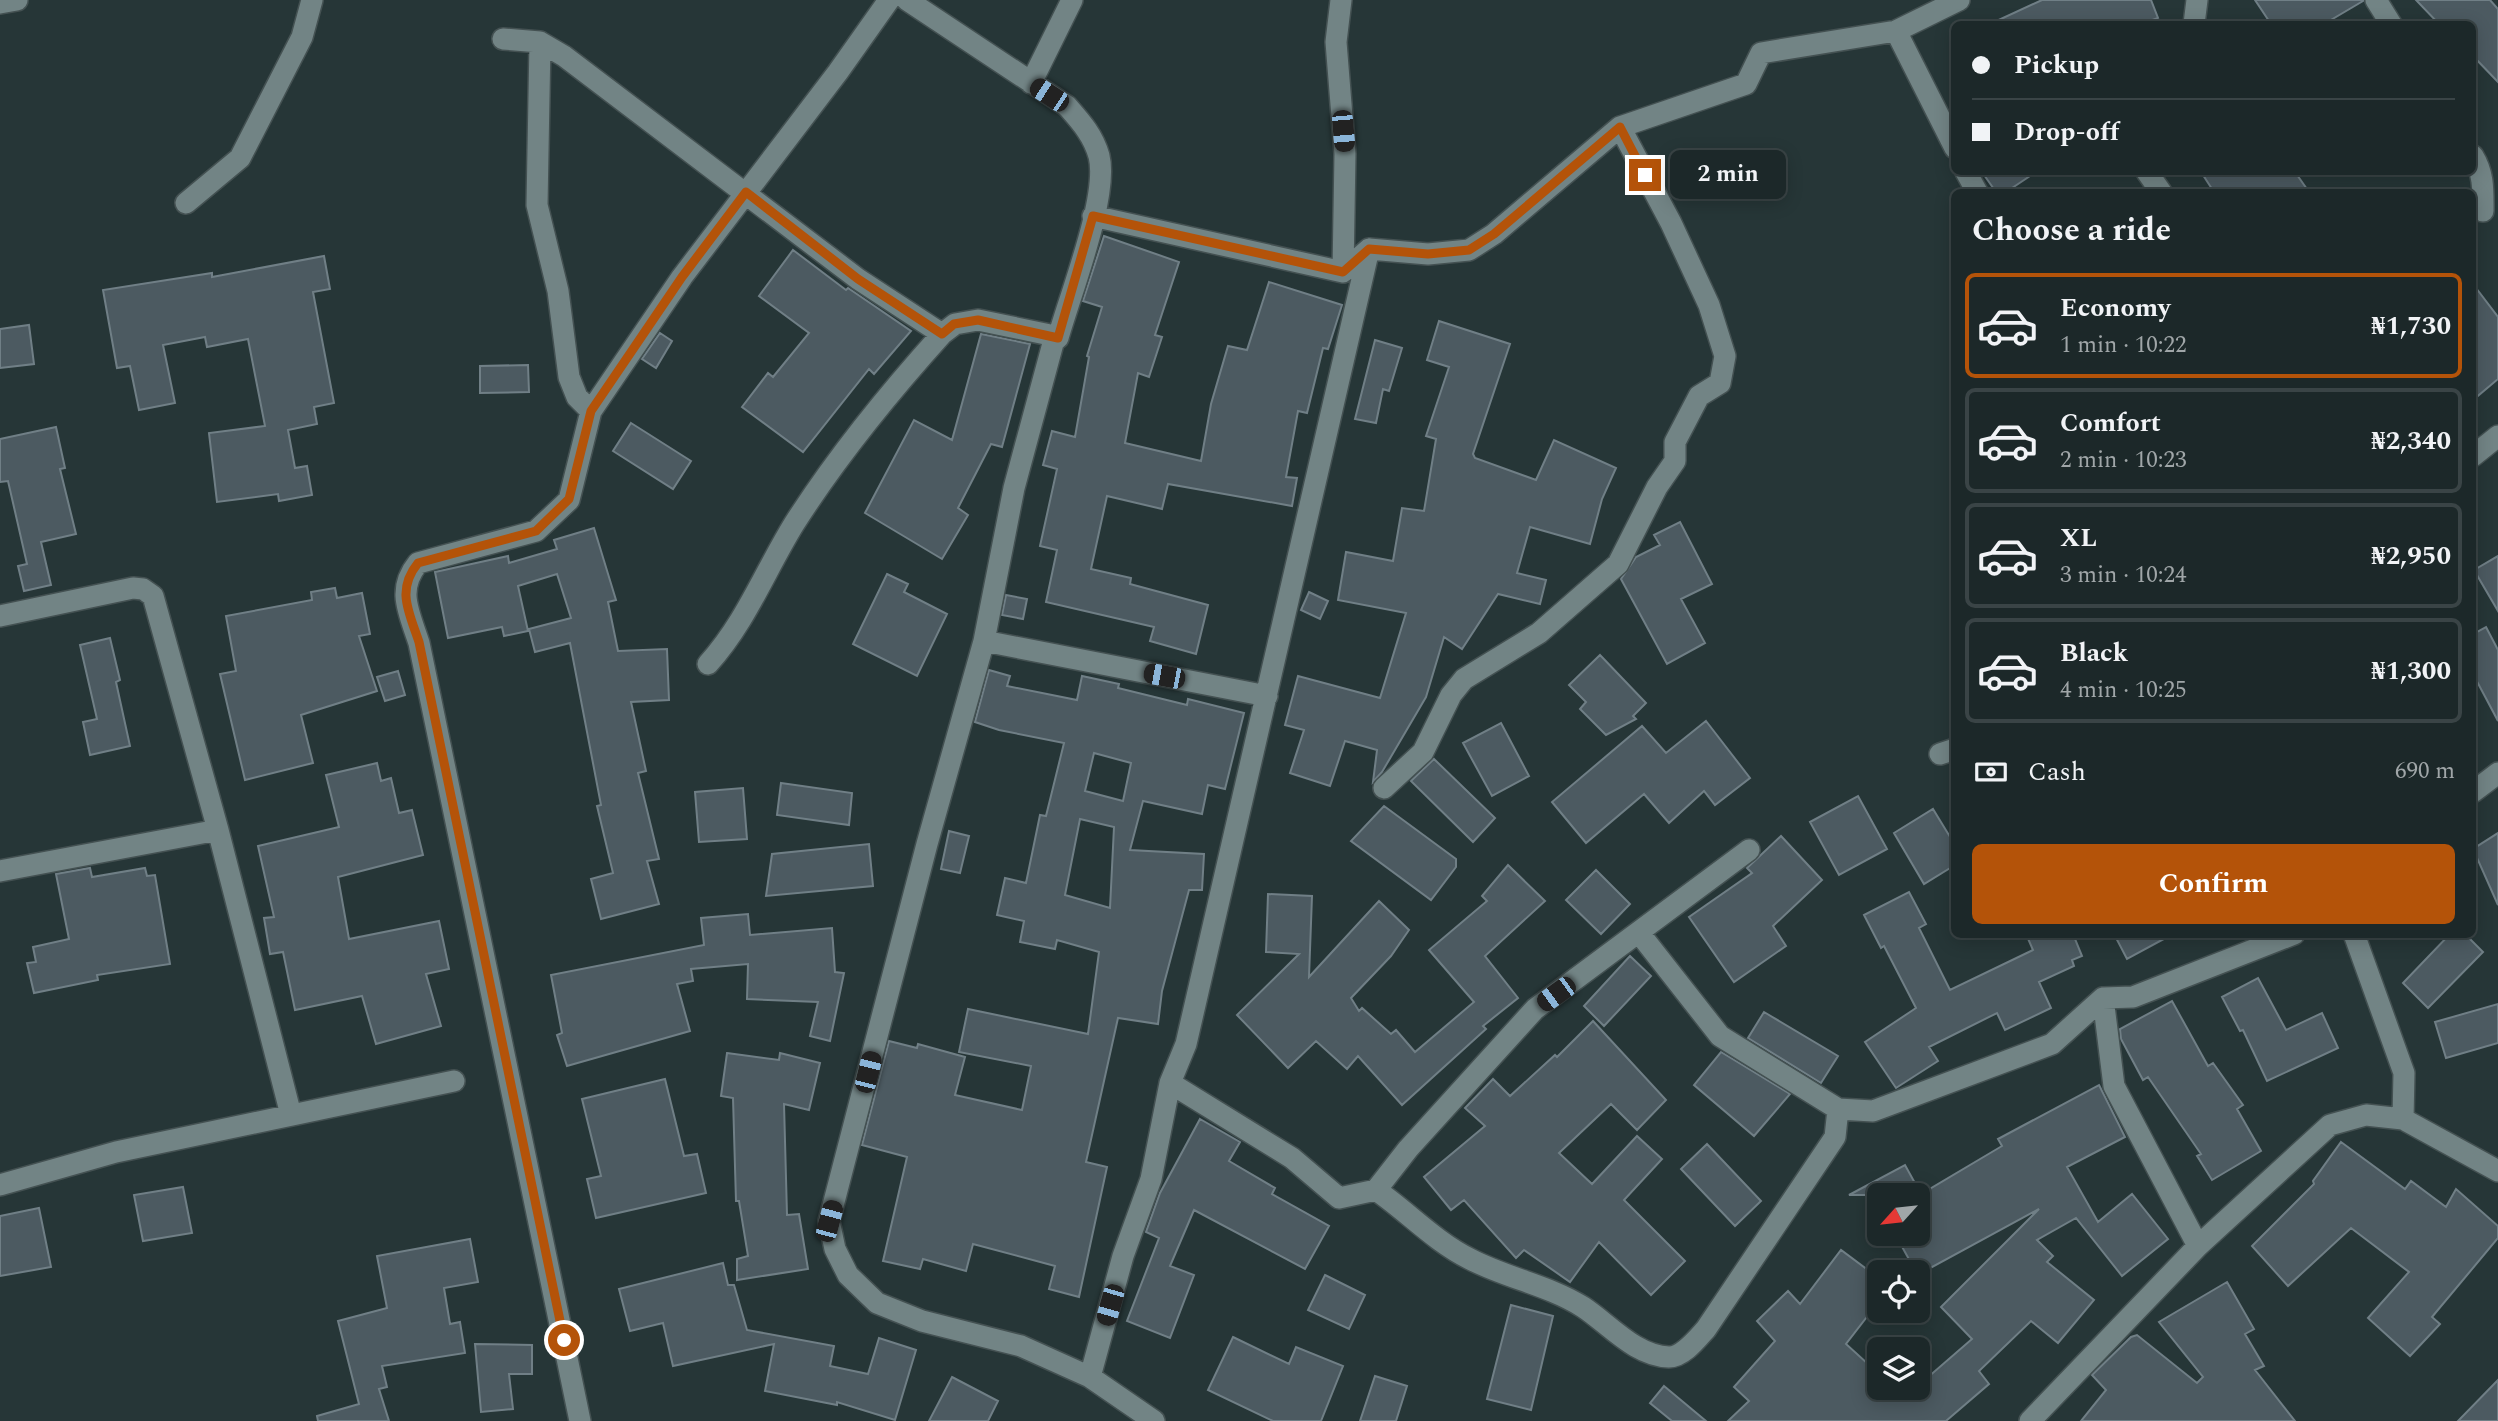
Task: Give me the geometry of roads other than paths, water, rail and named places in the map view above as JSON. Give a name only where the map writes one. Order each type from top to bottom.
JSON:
[{"type":"street","points":[[0,3],[17,0]]},
{"type":"street","points":[[186,203],[240,158],[302,37],[312,0]]},
{"type":"street","points":[[580,1421],[419,642],[406,606],[405,578],[418,563],[536,531],[569,499],[591,411],[682,277],[838,72],[889,0]]},
{"type":"street","points":[[708,664],[740,625],[772,562],[830,466],[874,410],[942,334],[954,324],[978,320],[1058,338],[1100,191],[1099,157],[1088,130],[1067,106],[907,0]]},
{"type":"street","points":[[1031,83],[1073,0]]},
{"type":"street","points":[[1343,272],[1369,249],[1428,254],[1469,250],[1494,234],[1620,127],[1746,84],[1761,53],[1896,31],[1959,0]]},
{"type":"street","points":[[2376,0],[2388,21]]},
{"type":"street","points":[[1343,272],[1345,154],[1336,42],[1344,2]]},
{"type":"street","points":[[1896,31],[1951,140]]},
{"type":"street","points":[[503,39],[540,43],[564,55],[858,279],[942,334]]},
{"type":"street","points":[[540,43],[537,205],[558,291],[569,377],[577,397],[591,411]]},
{"type":"street","points":[[1384,788],[1423,752],[1451,695],[1464,680],[1539,633],[1618,564],[1657,487],[1675,461],[1675,442],[1699,396],[1720,383],[1725,356],[1709,305],[1671,223],[1620,127]]},
{"type":"street","points":[[2476,161],[2484,185],[2483,211]]},
{"type":"street","points":[[1093,216],[1343,272]]},
{"type":"street","points":[[1090,1377],[1123,1256],[1151,1179],[1170,1083],[1186,1044],[1369,249]]},
{"type":"street","points":[[1055,336],[1014,488],[984,641],[927,844],[829,1221],[835,1249],[848,1275],[877,1303],[922,1321],[1021,1346],[1090,1377],[1154,1421]]},
{"type":"street","points":[[2476,454],[2498,436]]},
{"type":"street","points":[[0,616],[133,589],[143,589],[153,596],[218,830],[291,1115]]},
{"type":"street","points":[[984,641],[1267,696]]},
{"type":"street","points":[[2476,790],[2498,773]]},
{"type":"street","points":[[0,871],[218,830]]},
{"type":"street","points":[[1170,1083],[1292,1158],[1339,1198],[1376,1190],[1408,1149],[1535,1009],[1749,850]]},
{"type":"street","points":[[1640,933],[1720,1036],[1838,1109],[1873,1111],[2052,1044],[2103,998],[2133,997],[2284,938]]},
{"type":"street","points":[[2355,938],[2404,1073],[2403,1119]]},
{"type":"street","points":[[2103,998],[2114,1086],[2198,1246]]},
{"type":"street","points":[[0,1185],[116,1152],[454,1081]]},
{"type":"street","points":[[1376,1190],[1445,1245],[1471,1260],[1562,1296],[1582,1306],[1632,1344],[1657,1355],[1672,1357],[1685,1350],[1706,1329],[1810,1179],[1835,1137],[1838,1109]]},
{"type":"street","points":[[2029,1421],[2198,1246],[2330,1125],[2366,1115],[2403,1119],[2498,1171]]}]
